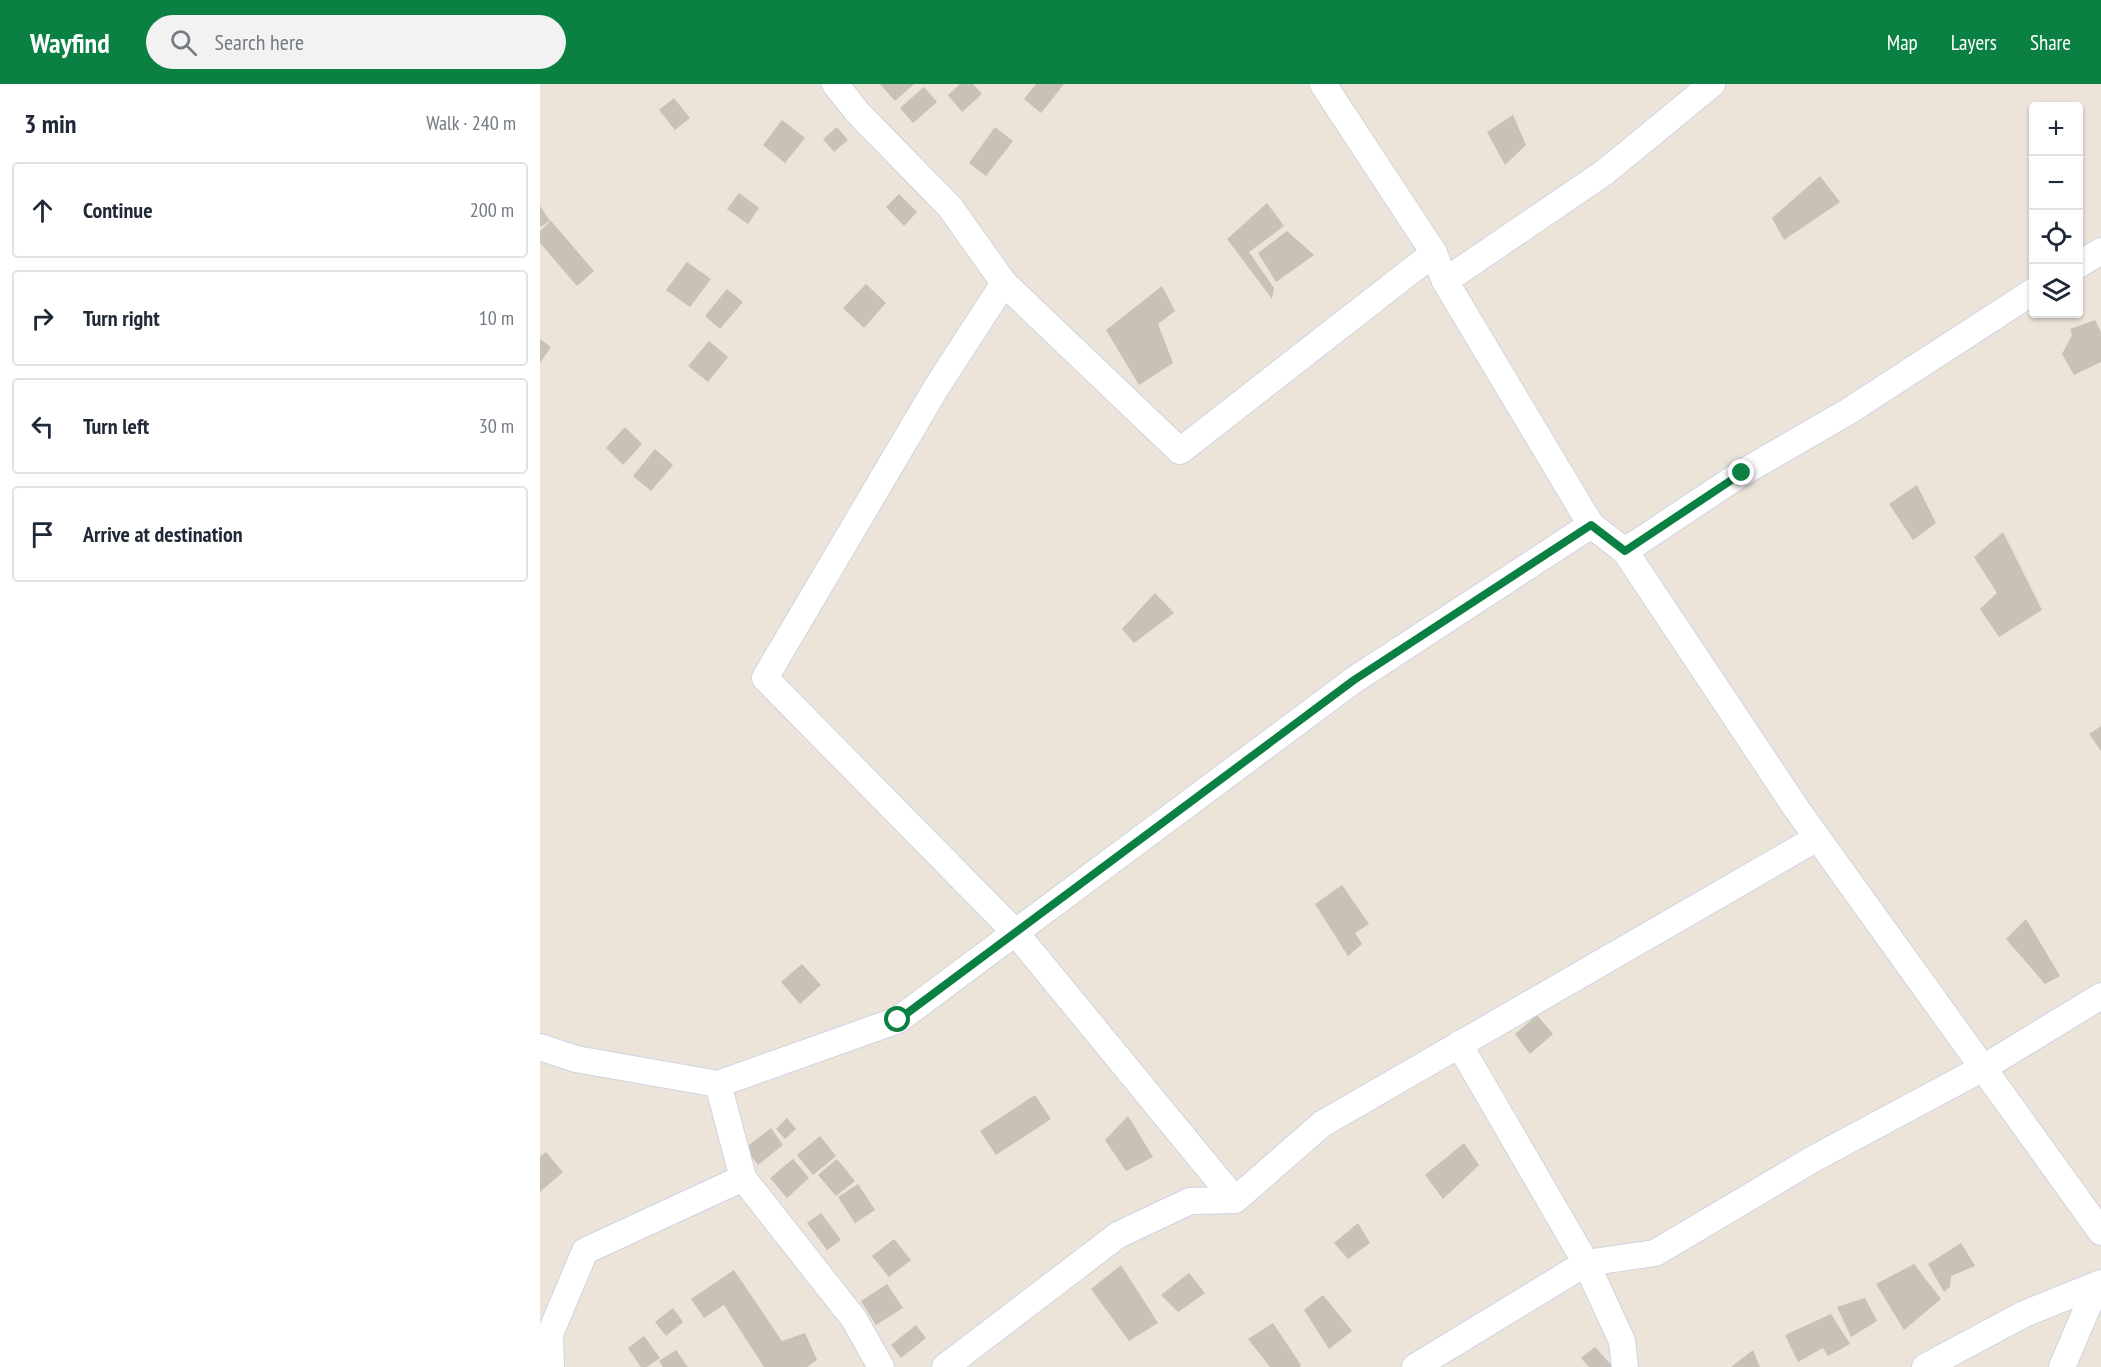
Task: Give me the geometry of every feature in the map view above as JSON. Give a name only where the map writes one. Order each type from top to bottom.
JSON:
[{"type":"street","points":[[835,84],[859,114],[950,207],[1004,283],[1180,452],[1434,253]]},
{"type":"street","points":[[1323,84],[1434,253],[1445,281],[1591,525],[1625,551],[1817,838],[2101,1232]]},
{"type":"street","points":[[1445,281],[1605,172],[1712,84]]},
{"type":"street","points":[[2081,264],[2101,251]]},
{"type":"street","points":[[1004,283],[930,398],[765,678],[1015,932],[1235,1200]]},
{"type":"street","points":[[1625,551],[1742,473],[1849,411],[2029,294]]},
{"type":"street","points":[[540,1047],[576,1059],[718,1084],[898,1020],[1354,680],[1591,525]]},
{"type":"street","points":[[949,1366],[1118,1235],[1190,1201],[1235,1200],[1322,1124],[1817,838]]},
{"type":"street","points":[[1415,1367],[1586,1263],[1655,1253],[1815,1158],[1983,1068],[2101,996]]},
{"type":"street","points":[[1459,1044],[1586,1263],[1622,1341],[1625,1367]]},
{"type":"street","points":[[718,1084],[743,1178],[854,1319],[881,1367]]},
{"type":"street","points":[[551,1367],[550,1334],[585,1251],[743,1178]]},
{"type":"street","points":[[1925,1367],[2024,1314],[2099,1284]]},
{"type":"street","points":[[2062,1367],[2099,1284]]},
{"type":"building","points":[[880,84],[914,84],[895,101]]},
{"type":"building","points":[[960,84],[973,84],[982,94],[962,112],[948,95]]},
{"type":"building","points":[[1036,84],[1064,84],[1041,113],[1024,99]]},
{"type":"building","points":[[924,87],[937,102],[913,123],[900,108]]},
{"type":"building","points":[[674,98],[690,118],[675,130],[659,110]]},
{"type":"building","points":[[1513,115],[1526,145],[1505,165],[1487,132]]},
{"type":"building","points":[[782,120],[805,138],[785,163],[763,145]]},
{"type":"building","points":[[837,127],[848,140],[834,152],[823,139]]},
{"type":"building","points":[[995,127],[1013,141],[986,176],[969,163]]},
{"type":"building","points":[[1820,176],[1840,202],[1784,240],[1772,218]]},
{"type":"building","points":[[739,193],[759,208],[748,224],[727,209]]},
{"type":"building","points":[[899,194],[917,212],[904,226],[886,207]]},
{"type":"building","points":[[1267,203],[1284,226],[1249,252],[1274,288],[1272,299],[1227,239]]},
{"type":"building","points":[[540,206],[550,221],[540,227]]},
{"type":"building","points":[[551,221],[594,271],[577,286],[540,243],[540,231]]},
{"type":"building","points":[[1287,231],[1314,255],[1276,282],[1258,253]]},
{"type":"building","points":[[687,262],[711,279],[690,307],[666,290]]},
{"type":"building","points":[[866,284],[886,303],[864,328],[843,308]]},
{"type":"building","points":[[1162,286],[1175,311],[1158,324],[1173,363],[1139,385],[1106,330]]},
{"type":"building","points":[[727,289],[743,302],[720,329],[705,316]]},
{"type":"building","points":[[2095,320],[2101,332],[2101,362],[2074,375],[2062,354],[2072,335],[2070,329]]},
{"type":"building","points":[[540,339],[551,347],[540,363]]},
{"type":"building","points":[[709,341],[728,357],[708,382],[688,366]]},
{"type":"building","points":[[625,427],[642,444],[623,465],[606,448]]},
{"type":"building","points":[[655,449],[673,465],[651,491],[633,476]]},
{"type":"building","points":[[1917,485],[1936,523],[1913,540],[1889,504]]},
{"type":"building","points":[[2003,532],[2042,610],[1999,637],[1980,609],[1997,593],[1974,557]]},
{"type":"building","points":[[1155,593],[1174,613],[1134,643],[1122,629]]},
{"type":"building","points":[[2101,726],[2101,751],[2089,734]]},
{"type":"building","points":[[1342,885],[1369,924],[1355,933],[1362,944],[1348,956],[1315,904]]},
{"type":"building","points":[[2026,919],[2060,976],[2045,984],[2006,939]]},
{"type":"building","points":[[802,964],[821,985],[800,1004],[781,982]]},
{"type":"building","points":[[1537,1015],[1553,1034],[1530,1054],[1515,1034]]},
{"type":"building","points":[[1035,1095],[1051,1119],[996,1155],[980,1131]]},
{"type":"building","points":[[1128,1116],[1153,1157],[1126,1171],[1105,1140]]},
{"type":"building","points":[[787,1118],[796,1129],[785,1139],[776,1129]]},
{"type":"building","points":[[771,1128],[783,1145],[758,1165],[745,1148]]},
{"type":"building","points":[[820,1136],[836,1156],[813,1175],[797,1155]]},
{"type":"building","points":[[1464,1143],[1479,1165],[1443,1199],[1425,1175]]},
{"type":"building","points":[[546,1152],[563,1172],[540,1192],[540,1157]]},
{"type":"building","points":[[793,1159],[809,1178],[787,1198],[770,1178]]},
{"type":"building","points":[[837,1159],[855,1181],[836,1196],[818,1175]]},
{"type":"building","points":[[858,1184],[875,1210],[855,1223],[838,1197]]},
{"type":"building","points":[[821,1213],[841,1240],[827,1250],[807,1223]]},
{"type":"building","points":[[1358,1223],[1370,1243],[1348,1259],[1334,1243]]},
{"type":"building","points":[[894,1239],[911,1260],[889,1277],[872,1256]]},
{"type":"building","points":[[1961,1243],[1975,1266],[1951,1276],[1950,1287],[1944,1292],[1928,1264]]},
{"type":"building","points":[[1914,1264],[1941,1299],[1904,1330],[1876,1284]]},
{"type":"building","points":[[1121,1265],[1158,1323],[1129,1341],[1091,1289]]},
{"type":"building","points":[[734,1270],[782,1341],[805,1333],[817,1360],[807,1367],[764,1367],[724,1305],[704,1318],[691,1299]]},
{"type":"building","points":[[1189,1273],[1205,1293],[1178,1312],[1161,1295]]},
{"type":"building","points":[[887,1284],[903,1308],[876,1325],[861,1301]]},
{"type":"building","points":[[1323,1295],[1352,1331],[1329,1349],[1304,1310]]},
{"type":"building","points":[[1865,1298],[1877,1321],[1851,1337],[1837,1307]]},
{"type":"building","points":[[673,1308],[683,1322],[666,1336],[655,1322]]},
{"type":"building","points":[[1831,1314],[1850,1344],[1828,1356],[1823,1348],[1798,1362],[1785,1335]]},
{"type":"building","points":[[1273,1323],[1301,1365],[1300,1367],[1270,1367],[1248,1339]]},
{"type":"building","points":[[916,1325],[926,1338],[901,1358],[891,1345]]},
{"type":"building","points":[[644,1336],[660,1358],[647,1367],[641,1367],[628,1348]]},
{"type":"building","points":[[1595,1347],[1613,1367],[1589,1367],[1581,1358]]},
{"type":"building","points":[[676,1350],[688,1367],[663,1367],[659,1361]]},
{"type":"building","points":[[1753,1350],[1760,1367],[1731,1367]]},
{"type":"route","points":[[898,1020],[1354,680],[1591,525],[1625,551],[1742,473]]}]
